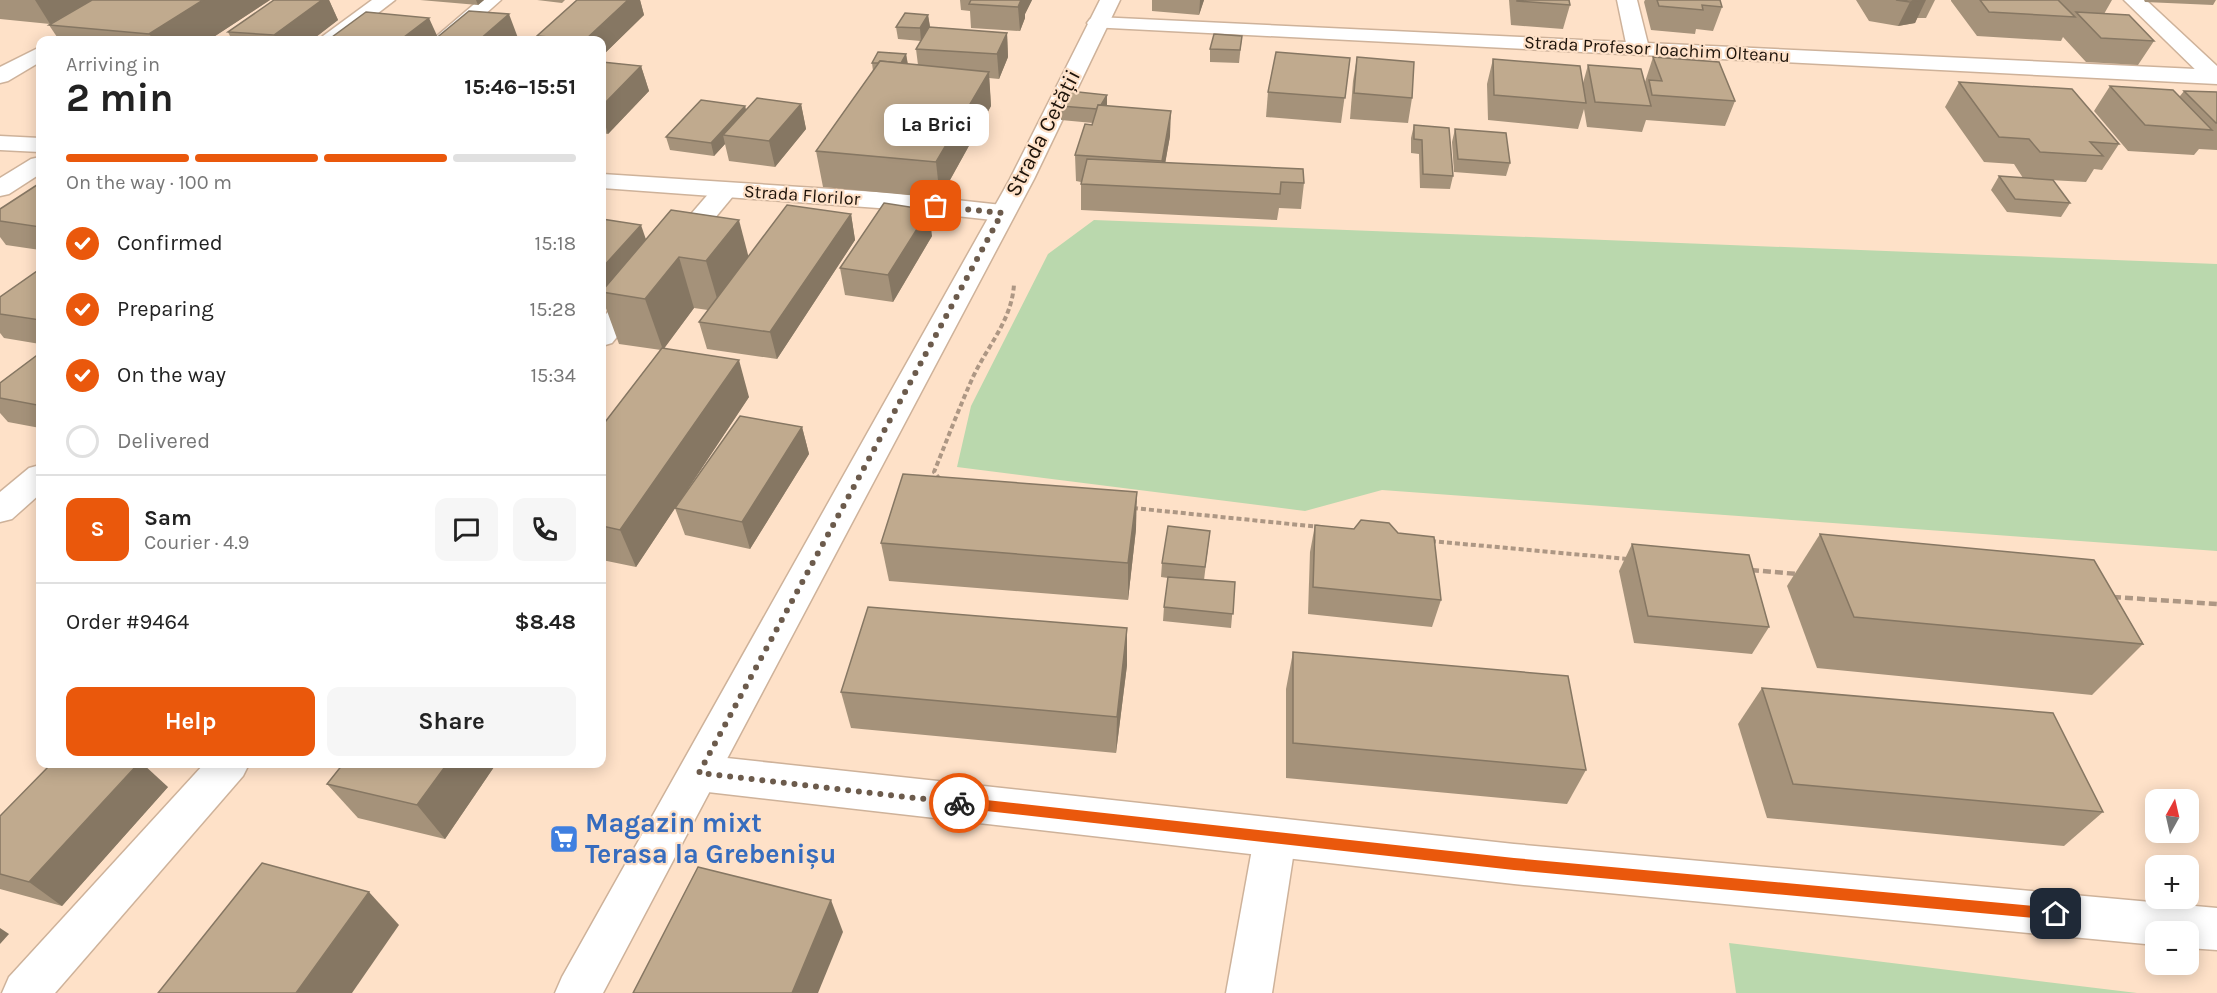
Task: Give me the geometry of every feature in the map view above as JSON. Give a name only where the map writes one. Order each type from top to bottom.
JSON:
[{"type":"street","points":[[336,36],[385,0]]},
{"type":"street","points":[[449,36],[491,0]]},
{"type":"street","points":[[1627,0],[1638,48]]},
{"type":"street","points":[[2134,0],[2216,77]]},
{"type":"street","name":"Strada Profesor Ioachim Olteanu","points":[[1104,11],[1638,48],[2216,77]]},
{"type":"street","name":"Strada Cetății","points":[[578,993],[1022,179],[1104,11]]},
{"type":"street","points":[[0,76],[36,55]]},
{"type":"street","points":[[0,143],[36,145]]},
{"type":"street","points":[[0,189],[36,166]]},
{"type":"street","name":"Strada Florilor","points":[[606,181],[891,201],[998,221]]},
{"type":"street","points":[[606,331],[725,190]]},
{"type":"street","points":[[0,510],[36,479]]},
{"type":"street","points":[[25,993],[225,768]]},
{"type":"street","points":[[699,773],[1665,879],[2217,929]]},
{"type":"street","points":[[1249,993],[1275,838]]},
{"type":"path","points":[[941,481],[934,472],[974,374],[997,337],[1015,293],[1013,257],[998,221]]},
{"type":"path","points":[[1127,508],[1329,527]]},
{"type":"path","points":[[1429,541],[1628,559]]},
{"type":"path","points":[[1745,569],[1804,574]]},
{"type":"path","points":[[2111,597],[2217,604]]},
{"type":"green space","points":[[1094,220],[2217,264],[2217,551],[1382,490],[1305,511],[957,467],[971,406],[1048,254]]},
{"type":"green space","points":[[1729,943],[2137,993],[1736,993]]},
{"type":"building","points":[[92,0],[203,0],[149,34],[49,25]]},
{"type":"building","points":[[274,0],[322,0],[274,35],[228,32]]},
{"type":"building","points":[[577,0],[628,0],[589,36],[537,36]]},
{"type":"building","points":[[971,0],[1021,0],[1018,7],[969,4]]},
{"type":"building","points":[[1569,0],[1570,5],[1517,1]]},
{"type":"building","points":[[1657,0],[1720,0],[1722,7],[1702,5],[1703,10],[1659,6]]},
{"type":"building","points":[[1896,0],[1921,0],[1910,2]]},
{"type":"building","points":[[1980,0],[2058,0],[2075,17],[1989,12]]},
{"type":"building","points":[[469,11],[509,14],[484,36],[439,36]]},
{"type":"building","points":[[366,12],[429,18],[405,36],[333,36]]},
{"type":"building","points":[[2076,12],[2129,15],[2154,41],[2101,38]]},
{"type":"building","points":[[905,13],[928,15],[920,28],[896,27]]},
{"type":"building","points":[[929,27],[1007,33],[997,54],[916,49]]},
{"type":"building","points":[[1214,34],[1242,36],[1240,50],[1210,49]]},
{"type":"building","points":[[878,52],[906,54],[901,63],[880,61],[872,63]]},
{"type":"building","points":[[1276,52],[1350,58],[1345,98],[1268,92]]},
{"type":"building","points":[[1357,57],[1414,62],[1412,98],[1354,93]]},
{"type":"building","points":[[1653,57],[1719,62],[1735,101],[1652,95],[1649,80],[1662,81]]},
{"type":"building","points":[[1493,59],[1580,66],[1586,103],[1494,95]]},
{"type":"building","points":[[880,61],[989,72],[936,162],[816,151]]},
{"type":"building","points":[[606,62],[641,66],[606,102]]},
{"type":"building","points":[[1588,65],[1641,69],[1651,106],[1595,102]]},
{"type":"building","points":[[1959,82],[2072,89],[2119,144],[2090,142],[2103,156],[2040,152],[2029,139],[1999,137]]},
{"type":"building","points":[[2110,86],[2173,90],[2212,130],[2145,125]]},
{"type":"building","points":[[1069,91],[1107,95],[1097,109],[1061,106]]},
{"type":"building","points":[[2184,91],[2217,92],[2217,123],[2216,123]]},
{"type":"building","points":[[757,98],[801,104],[769,141],[723,135]]},
{"type":"building","points":[[701,100],[745,106],[711,143],[666,137]]},
{"type":"building","points":[[1098,105],[1171,111],[1162,161],[1075,155],[1085,124],[1092,125]]},
{"type":"building","points":[[1414,125],[1449,128],[1453,176],[1423,174],[1422,140],[1414,139]]},
{"type":"building","points":[[1455,129],[1506,133],[1510,163],[1458,159]]},
{"type":"building","points":[[1087,159],[1303,169],[1304,183],[1281,182],[1280,194],[1081,184]]},
{"type":"building","points":[[1999,176],[2053,180],[2070,203],[2015,199]]},
{"type":"building","points":[[36,186],[36,226],[0,221],[0,209]]},
{"type":"building","points":[[884,203],[929,210],[888,275],[840,268]]},
{"type":"building","points":[[787,205],[851,214],[770,332],[699,322]]},
{"type":"building","points":[[671,210],[739,220],[706,261],[679,257],[645,299],[606,293],[606,286]]},
{"type":"building","points":[[606,220],[641,225],[606,264]]},
{"type":"building","points":[[36,272],[36,319],[0,314],[0,297]]},
{"type":"building","points":[[662,348],[739,360],[620,530],[606,527],[606,421]]},
{"type":"building","points":[[36,356],[36,405],[0,398],[0,383]]},
{"type":"building","points":[[740,416],[802,427],[742,522],[675,508]]},
{"type":"building","points":[[903,474],[1137,492],[1128,563],[881,543]]},
{"type":"building","points":[[1361,520],[1389,523],[1398,533],[1434,537],[1441,600],[1313,587],[1315,525],[1354,529]]},
{"type":"building","points":[[1168,526],[1210,531],[1205,567],[1162,563]]},
{"type":"building","points":[[1820,534],[2094,560],[2143,644],[1854,617]]},
{"type":"building","points":[[1632,544],[1749,555],[1769,627],[1648,616]]},
{"type":"building","points":[[1168,577],[1235,582],[1233,614],[1164,607]]},
{"type":"building","points":[[868,607],[1127,628],[1117,717],[841,692]]},
{"type":"building","points":[[1293,652],[1568,676],[1586,770],[1293,743]]},
{"type":"building","points":[[1762,688],[2053,713],[2103,812],[1793,784]]},
{"type":"building","points":[[47,768],[134,768],[29,882],[0,874],[0,816]]},
{"type":"building","points":[[340,768],[444,768],[417,805],[327,784]]},
{"type":"building","points":[[262,863],[369,892],[296,993],[158,993]]},
{"type":"building","points":[[698,867],[831,900],[792,993],[633,993]]},
{"type":"way so far","points":[[936,206],[1002,213],[699,773],[959,803]]},
{"type":"place","name":"La Brici","points":[[936,206]]},
{"type":"place","name":"Magazin mixt Terasa la Grebenișu","points":[[564,839]]},
{"type":"route","points":[[959,803],[1514,864],[2056,914]]}]
